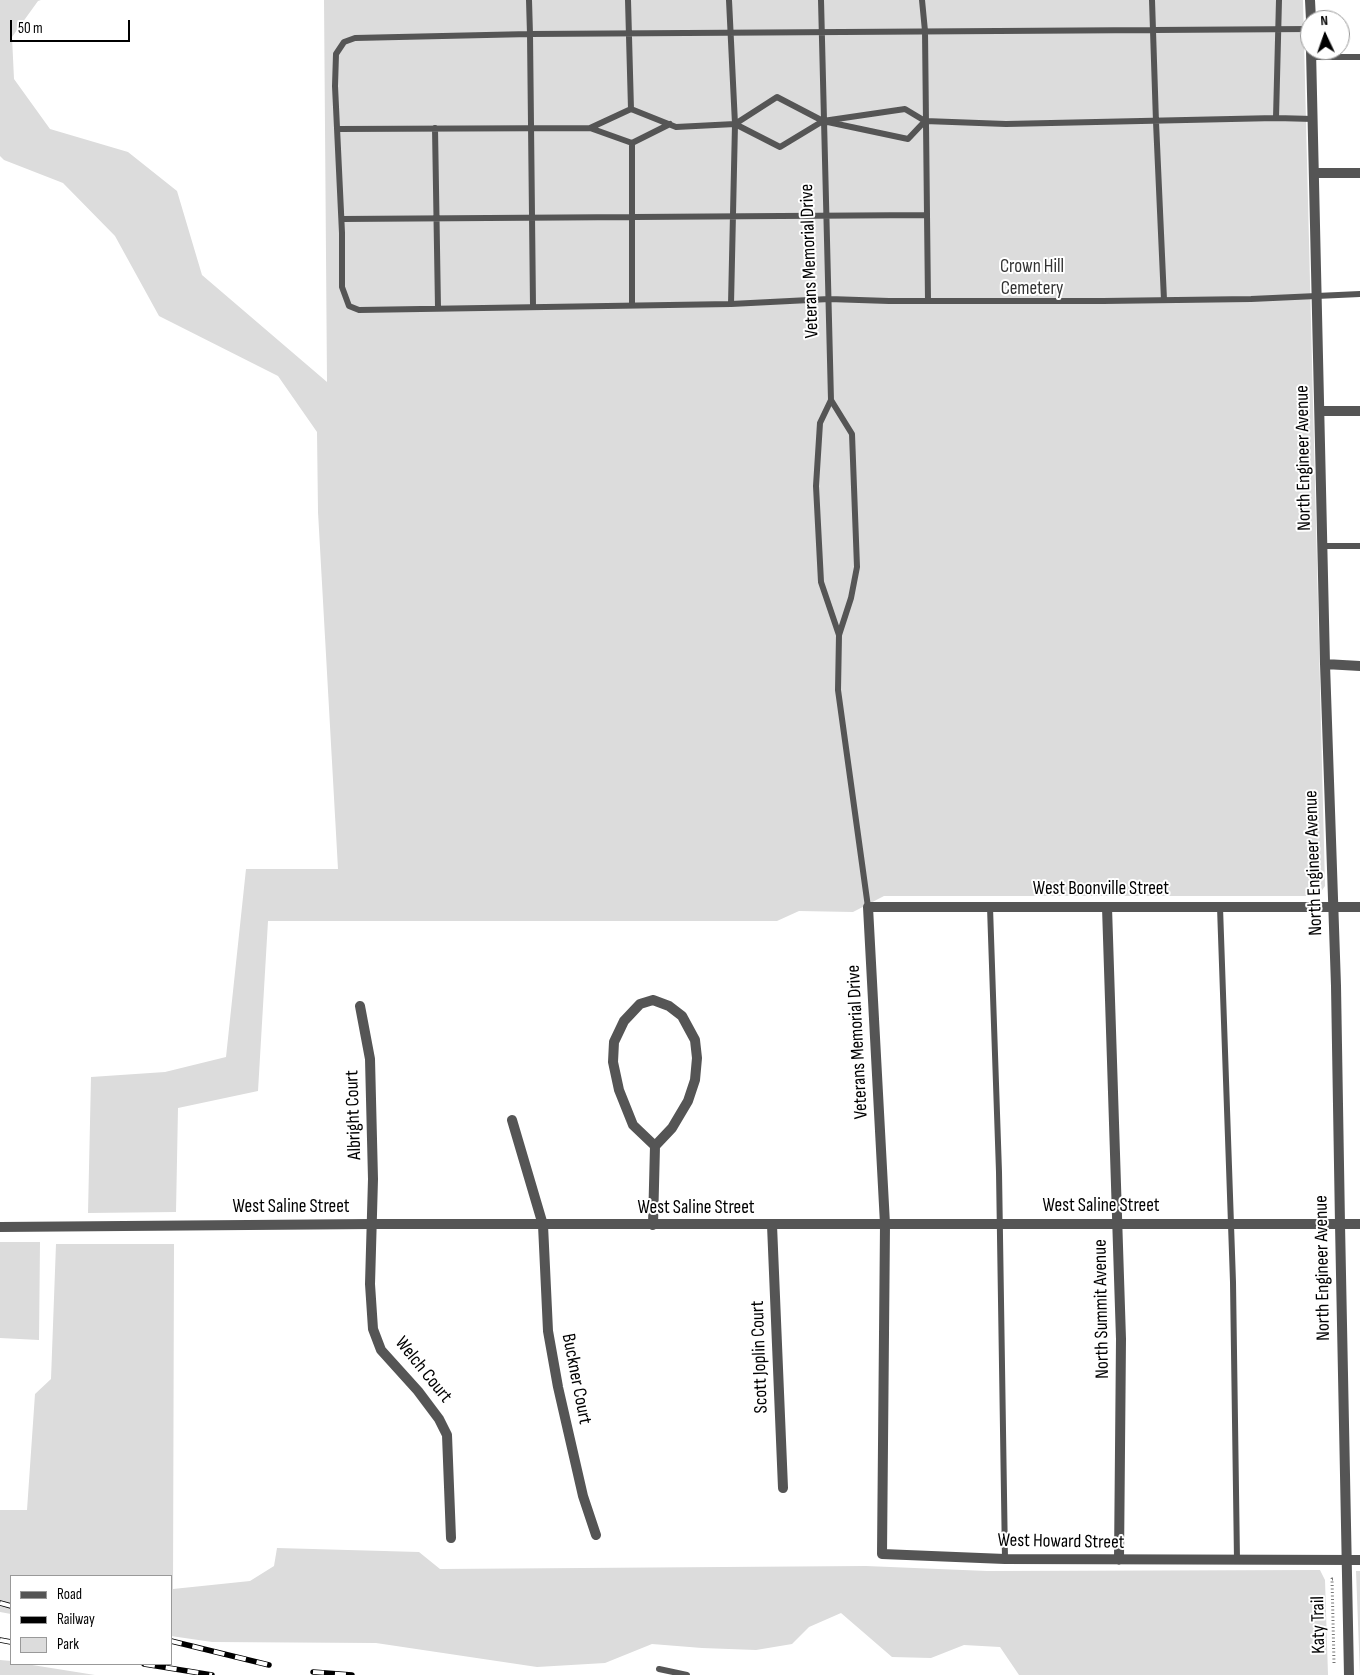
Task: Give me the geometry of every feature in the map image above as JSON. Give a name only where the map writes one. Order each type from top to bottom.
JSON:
[{"type":"street","name":"North Engineer Avenue","points":[[1311,60],[1325,664],[1333,907],[1349,1675]]},
{"type":"street","points":[[1314,173],[1360,172]]},
{"type":"street","points":[[1320,411],[1360,411]]},
{"type":"street","points":[[1325,664],[1360,666]]},
{"type":"street","name":"West Boonville Street","points":[[868,907],[1360,907]]},
{"type":"street","name":"Veterans Memorial Drive","points":[[868,907],[885,1224],[883,1448]]},
{"type":"street","name":"North Summit Avenue","points":[[1107,907],[1121,1339],[1119,1560]]},
{"type":"street","points":[[653,1226],[654,1146],[672,1128],[688,1101],[695,1080],[697,1058],[695,1040],[682,1016],[669,1006],[653,1000],[640,1004],[624,1021],[614,1042],[613,1062],[619,1090],[633,1125],[654,1146]]},
{"type":"street","name":"Albright Court","points":[[360,1006],[370,1059],[373,1179],[372,1224]]},
{"type":"street","name":"Buckner Court","points":[[512,1120],[543,1225],[548,1331],[558,1387],[583,1496],[596,1535]]},
{"type":"street","name":"West Saline Street","points":[[0,1227],[372,1224],[653,1226],[772,1224],[1360,1224]]},
{"type":"street","name":"Welch Court","points":[[372,1224],[370,1284],[373,1329],[381,1350],[423,1398],[439,1419],[447,1435],[451,1538]]},
{"type":"street","name":"Scott Joplin Court","points":[[772,1224],[783,1488]]},
{"type":"street","name":"West Howard Street","points":[[883,1448],[882,1554],[1005,1559],[1360,1560]]},
{"type":"lane","points":[[528,0],[533,306]]},
{"type":"lane","points":[[628,0],[631,109]]},
{"type":"lane","points":[[729,0],[735,124],[731,304]]},
{"type":"lane","name":"Veterans Memorial Drive","points":[[821,0],[831,400],[820,423],[816,486],[822,582],[839,635]]},
{"type":"lane","points":[[922,0],[925,31],[924,121],[928,301]]},
{"type":"lane","points":[[1152,0],[1164,300]]},
{"type":"lane","points":[[1276,118],[1279,0]]},
{"type":"lane","points":[[1300,29],[730,32],[355,38],[344,42],[336,54],[335,86],[342,219],[342,288],[349,306],[359,310],[731,304],[829,299],[928,301],[1164,300],[1251,299],[1360,294]]},
{"type":"lane","points":[[590,128],[631,109],[676,127],[735,124],[777,97],[823,122],[908,139],[924,121]]},
{"type":"lane","points":[[735,124],[780,147],[823,122],[905,109],[924,121],[1006,124],[1276,118],[1313,120]]},
{"type":"lane","points":[[338,129],[590,128],[632,143],[670,124]]},
{"type":"lane","points":[[436,128],[438,308]]},
{"type":"lane","points":[[632,143],[632,305]]},
{"type":"lane","points":[[342,219],[927,215]]},
{"type":"lane","name":"Veterans Memorial Drive","points":[[831,400],[852,434],[856,567],[851,598],[839,635],[838,690],[868,907]]},
{"type":"lane","points":[[1323,546],[1360,546]]},
{"type":"lane","points":[[990,907],[999,1224],[1005,1559]]},
{"type":"lane","points":[[1220,907],[1231,1224],[1237,1560]]},
{"type":"lane","points":[[659,1669],[687,1675]]},
{"type":"path","name":"Katy Trail","points":[[1334,1665],[1332,1579],[1338,1578]]},
{"type":"green space","name":"Crown Hill Cemetery","points":[[0,0],[41,0],[38,1],[12,37],[14,79],[50,129],[128,152],[177,191],[202,275],[327,382],[324,0],[1303,0],[1303,10],[1300,10],[1300,60],[1304,60],[1325,886],[1318,896],[884,896],[853,912],[799,911],[777,921],[268,921],[258,1091],[178,1108],[176,1212],[88,1213],[91,1077],[165,1072],[226,1057],[246,869],[338,869],[318,512],[317,432],[278,376],[159,316],[115,236],[63,183],[4,160],[0,156]]},
{"type":"green space","points":[[0,1242],[40,1242],[39,1340],[0,1338]]},
{"type":"green space","points":[[56,1244],[174,1244],[173,1589],[250,1581],[274,1566],[277,1548],[419,1552],[440,1569],[866,1566],[987,1571],[1320,1570],[1325,1580],[1328,1675],[1019,1675],[1000,1647],[964,1645],[931,1658],[892,1657],[841,1613],[809,1627],[792,1644],[756,1650],[652,1644],[605,1663],[537,1667],[376,1643],[212,1642],[172,1636],[172,1575],[10,1575],[10,1614],[0,1612],[0,1510],[27,1510],[35,1394],[51,1379]]},
{"type":"green space","points":[[1356,1571],[1360,1571],[1360,1675]]},
{"type":"green space","points":[[0,1660],[10,1661],[10,1665],[32,1665],[95,1675],[0,1675]]},
{"type":"railway","points":[[0,1603],[10,1606]]},
{"type":"railway","points":[[0,1640],[10,1642]]},
{"type":"railway","points":[[172,1641],[269,1665]]},
{"type":"railway","points":[[150,1665],[212,1675]]},
{"type":"railway","points":[[313,1672],[352,1675]]}]
